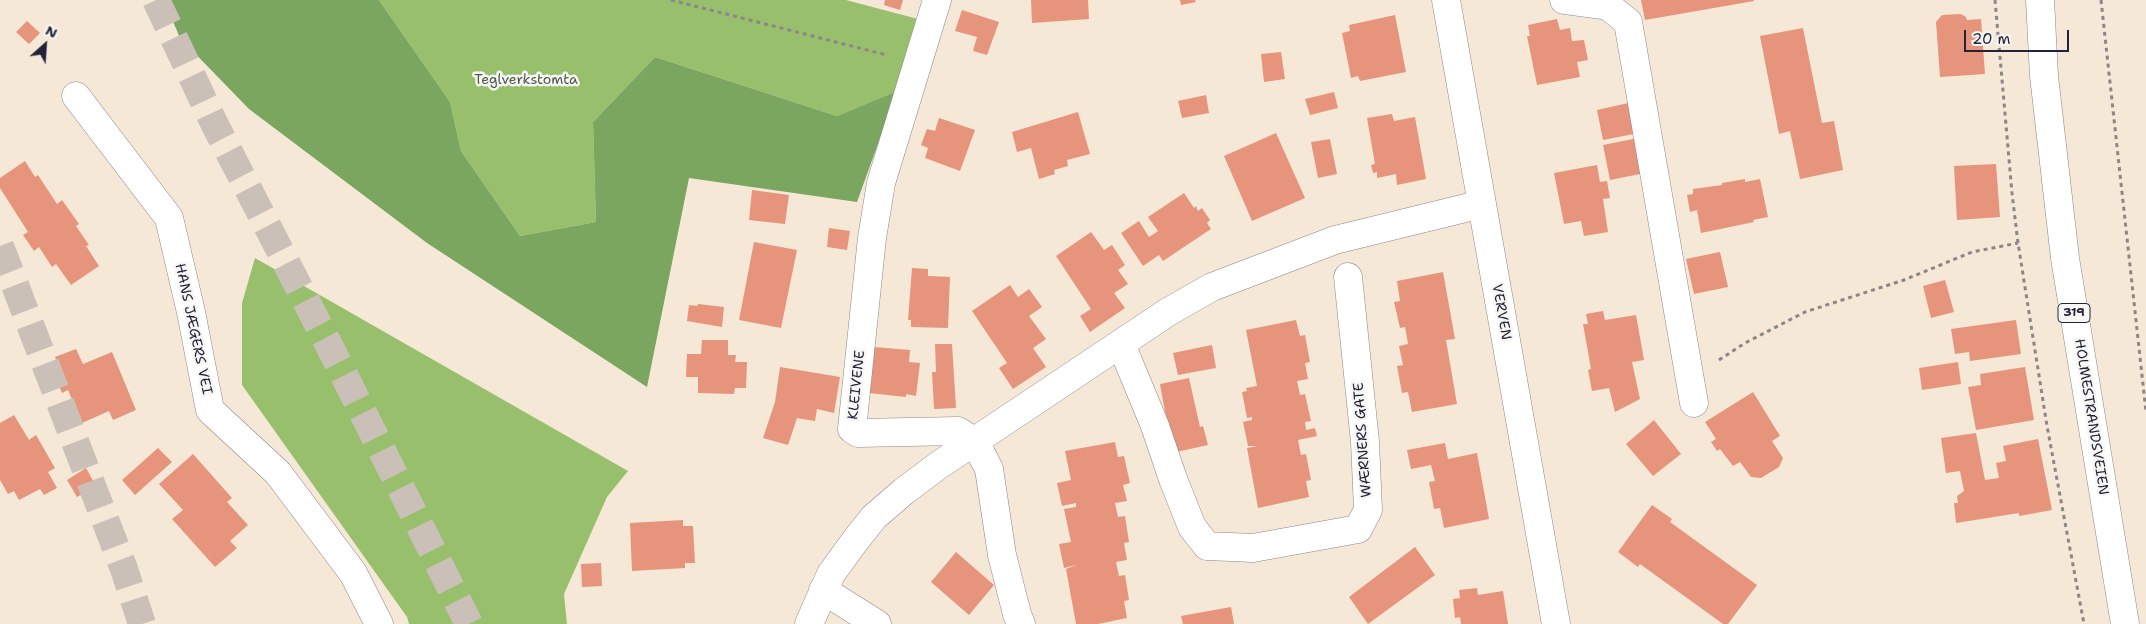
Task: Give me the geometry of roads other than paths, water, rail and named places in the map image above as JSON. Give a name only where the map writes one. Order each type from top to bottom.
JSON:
[{"type":"street","name":"KLEIVENE","points":[[938,0],[881,183],[872,238],[852,429],[858,433],[958,431],[975,442]]},
{"type":"street","name":"VERVEN","points":[[1446,0],[1556,624]]},
{"type":"street","points":[[1564,0],[1608,6],[1628,22],[1692,392]]},
{"type":"street","name":"HOLMESTRANDSVEIEN","points":[[2040,0],[2044,76],[2065,258],[2125,624]]},
{"type":"street","name":"HANS JÆGERS VEI","points":[[76,96],[169,218],[210,410],[278,473],[352,573],[379,624]]},
{"type":"street","points":[[809,624],[827,582],[874,517],[932,470],[1168,312],[1212,287],[1336,240],[1482,204]]},
{"type":"street","name":"WÆRNERS GATE","points":[[1121,344],[1155,426],[1192,527],[1207,546],[1253,548],[1358,528],[1368,510],[1365,442],[1348,277]]},
{"type":"street","points":[[975,442],[989,469],[1002,555],[1021,624]]},
{"type":"street","points":[[827,582],[876,624]]},
{"type":"tunnel","points":[[156,0],[215,125],[333,353],[469,624]]},
{"type":"tunnel","points":[[0,246],[124,569],[142,624]]},
{"type":"park label","name":"Teglverkstomta","points":[[526,80]]}]
